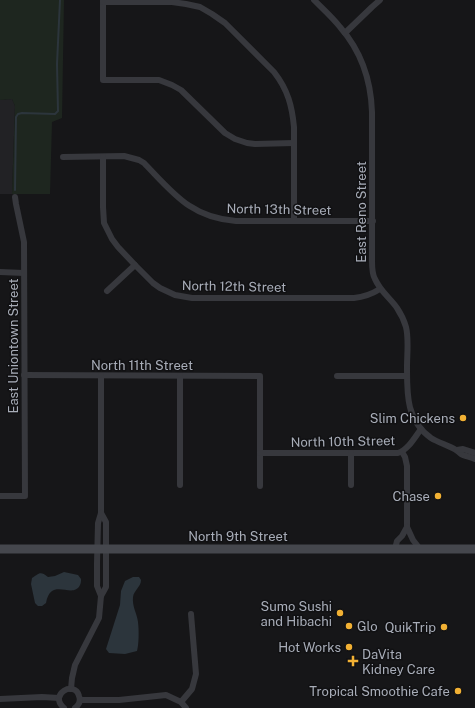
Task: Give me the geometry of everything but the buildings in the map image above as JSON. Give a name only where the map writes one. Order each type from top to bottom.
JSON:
[{"type":"main road","name":"North 9th Street","points":[[0,548],[475,549]]},
{"type":"street","name":"East Reno Street","points":[[314,0],[339,25],[355,47],[368,80],[372,99],[372,261],[374,279],[380,289],[397,307],[406,327],[407,389],[410,407],[416,422],[421,429]]},
{"type":"street","points":[[345,33],[380,0]]},
{"type":"street","points":[[294,143],[255,144],[235,139],[225,133],[186,94],[164,81],[147,79],[103,80],[103,1],[180,3],[207,10],[225,23],[274,72],[286,91],[291,104],[294,143],[294,221]]},
{"type":"street","name":"North 13th Street","points":[[63,157],[124,156],[139,160],[144,163],[180,199],[194,209],[210,216],[226,220],[373,221]]},
{"type":"street","name":"North 12th Street","points":[[103,157],[104,223],[118,247],[153,283],[165,291],[175,295],[192,298],[354,298],[366,296],[380,289]]},
{"type":"street","name":"East Uniontown Street","points":[[0,496],[24,496],[24,242],[15,197]]},
{"type":"street","points":[[107,291],[135,265]]},
{"type":"street","points":[[0,272],[24,273]]},
{"type":"street","name":"North 11th Street","points":[[24,375],[260,376],[260,453]]},
{"type":"street","points":[[101,376],[101,513],[98,523],[97,548],[97,586],[101,596]]},
{"type":"street","points":[[180,376],[180,485]]},
{"type":"street","points":[[337,376],[407,376]]},
{"type":"street","points":[[421,429],[439,442],[457,450],[461,454],[475,459]]},
{"type":"street","name":"North 10th Street","points":[[260,453],[398,453],[402,452],[421,429]]},
{"type":"street","points":[[457,450],[463,449],[475,453]]},
{"type":"street","points":[[402,452],[407,466],[407,527],[413,540],[420,549]]},
{"type":"street","points":[[260,453],[260,486]]},
{"type":"street","points":[[351,453],[351,485]]},
{"type":"street","points":[[71,689],[75,665],[99,618],[101,596],[106,587],[106,522],[101,513]]},
{"type":"street","points":[[395,549],[397,541],[407,527]]},
{"type":"street","points":[[181,702],[192,689],[196,674],[191,614]]},
{"type":"street","points":[[64,708],[60,704],[59,698],[63,691],[71,689],[78,692],[80,700],[75,708]]},
{"type":"street","points":[[80,700],[119,700],[166,696],[181,702],[186,708]]},
{"type":"street","points":[[0,699],[42,697],[59,698]]},
{"type":"street","points":[[118,708],[119,700]]},
{"type":"shaded area","points":[[0,0],[64,0],[62,118],[52,122],[50,194],[12,194],[15,106],[12,99],[0,100]]},
{"type":"shaded area","points":[[12,99],[15,106],[12,194],[0,194],[0,100]]},
{"type":"shaded area","points":[[64,572],[78,575],[81,579],[81,583],[77,589],[57,589],[52,591],[46,603],[42,606],[38,606],[35,603],[31,584],[32,578],[40,573],[48,577]]},
{"type":"shaded area","points":[[133,577],[139,577],[141,580],[140,585],[133,597],[133,604],[138,625],[137,651],[125,654],[109,653],[106,649],[120,605],[121,591],[125,581]]},
{"type":"waterway","points":[[15,190],[16,117],[18,114],[22,113],[55,114],[58,111],[57,64],[60,0]]},
{"type":"place","name":"Slim Chickens","points":[[463,418]]},
{"type":"place","name":"Chase","points":[[438,496]]},
{"type":"place","name":"Sumo Sushi and Hibachi","points":[[340,613]]},
{"type":"place","name":"Glo","points":[[349,626]]},
{"type":"place","name":"QuikTrip","points":[[444,627]]},
{"type":"place","name":"Hot Works","points":[[349,647]]},
{"type":"place","name":"DaVita Kidney Care","points":[[353,661]]},
{"type":"place","name":"Tropical Smoothie Cafe","points":[[458,691]]}]
